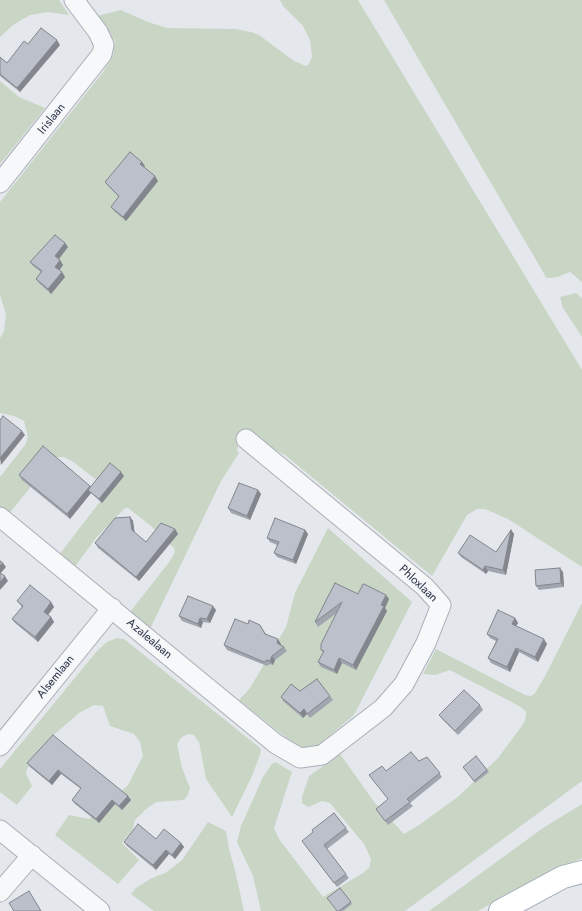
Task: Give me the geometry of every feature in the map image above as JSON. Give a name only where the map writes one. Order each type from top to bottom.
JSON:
[{"type":"main road","points":[[500,911],[563,877],[582,872]]},
{"type":"street","name":"Irislaan","points":[[0,182],[102,54],[104,45],[98,32],[74,0]]},
{"type":"street","name":"Phloxlaan","points":[[246,439],[425,587],[441,605],[426,644],[404,684],[383,708],[322,755],[300,758]]},
{"type":"street","name":"Azalealaan","points":[[0,517],[276,744],[300,758]]},
{"type":"street","name":"Alsemlaan","points":[[0,746],[112,608]]},
{"type":"street","points":[[0,830],[100,911]]},
{"type":"street","points":[[0,892],[32,855]]},
{"type":"green space","points":[[0,0],[59,0],[69,15],[48,12],[30,15],[13,25],[0,37]]},
{"type":"green space","points":[[280,0],[358,0],[582,370],[582,567],[508,519],[485,509],[477,509],[467,515],[432,576],[285,455],[248,435],[238,446],[237,450],[239,453],[221,481],[150,629],[130,612],[170,561],[175,552],[174,548],[151,526],[128,508],[125,508],[96,538],[74,568],[59,555],[105,495],[103,485],[72,461],[64,457],[55,457],[8,515],[0,508],[0,477],[25,445],[28,437],[24,421],[14,416],[0,413],[0,338],[4,331],[6,314],[0,295],[0,202],[103,72],[113,56],[115,41],[97,16],[121,10],[148,22],[167,28],[236,29],[251,32],[259,35],[294,61],[306,66],[309,64],[312,57],[310,40],[303,26],[283,6]]},
{"type":"green space","points":[[384,0],[582,0],[582,282],[570,272],[557,277],[546,277]]},
{"type":"green space","points":[[0,81],[19,97],[45,108],[0,164]]},
{"type":"green space","points":[[576,293],[582,298],[582,337],[563,308],[560,297]]},
{"type":"green space","points":[[328,528],[412,602],[354,715],[314,749],[303,750],[239,700],[250,688],[286,627],[295,593]]},
{"type":"green space","points":[[582,603],[582,781],[405,911],[261,911],[253,876],[237,842],[241,826],[263,777],[272,764],[275,762],[292,772],[274,828],[279,839],[323,897],[363,873],[369,868],[371,859],[364,844],[330,803],[322,801],[308,807],[302,803],[302,797],[309,776],[340,754],[375,803],[404,834],[419,825],[459,796],[498,758],[524,723],[526,716],[526,712],[521,707],[450,670],[435,675],[423,674],[436,649],[525,695],[531,696],[535,693],[544,678]]},
{"type":"green space","points":[[117,638],[124,639],[260,748],[261,752],[252,776],[232,817],[206,779],[199,742],[194,735],[188,734],[181,738],[177,744],[182,768],[190,788],[188,795],[184,800],[156,802],[135,820],[133,829],[122,843],[139,860],[118,884],[55,835],[69,815],[89,819],[128,785],[143,756],[140,742],[134,734],[110,726],[103,706],[94,705],[79,713],[49,739],[27,769],[26,774],[32,786],[17,805],[0,792],[0,769],[97,651],[107,642]]},
{"type":"green space","points":[[582,804],[582,858],[538,878],[478,911],[429,911],[543,828]]},
{"type":"green space","points":[[208,822],[226,831],[244,911],[154,911],[131,894],[136,888],[150,879],[167,872],[182,860]]},
{"type":"building","points":[[41,28],[57,40],[17,88],[0,74],[0,57],[7,63],[24,41],[28,44]]},
{"type":"building","points":[[130,152],[142,162],[140,164],[155,176],[123,217],[111,207],[119,196],[105,182]]},
{"type":"building","points":[[55,235],[65,243],[55,256],[60,260],[55,267],[62,272],[48,289],[36,279],[42,271],[30,262]]},
{"type":"building","points":[[3,416],[22,431],[0,458],[0,420]]},
{"type":"building","points":[[43,446],[90,486],[67,514],[19,475]]},
{"type":"building","points":[[110,463],[121,472],[99,499],[88,490]]},
{"type":"building","points":[[239,483],[258,490],[247,516],[228,508]]},
{"type":"building","points":[[130,517],[132,530],[146,542],[161,523],[175,529],[136,577],[95,543],[115,518]]},
{"type":"building","points":[[275,518],[305,530],[293,560],[274,553],[279,542],[267,538]]},
{"type":"building","points":[[511,530],[503,570],[485,566],[483,570],[458,553],[470,535],[496,552]]},
{"type":"building","points":[[560,568],[561,583],[536,586],[535,570]]},
{"type":"building","points":[[0,573],[5,576],[0,582]]},
{"type":"building","points":[[335,583],[358,594],[364,584],[386,595],[381,605],[384,606],[353,665],[339,658],[334,670],[318,662],[324,651],[321,650],[321,644],[342,602],[315,622]]},
{"type":"building","points":[[30,585],[51,602],[44,612],[51,617],[35,637],[12,619],[23,606],[17,601]]},
{"type":"building","points":[[188,596],[213,606],[207,619],[200,618],[198,624],[179,616]]},
{"type":"building","points":[[498,610],[515,618],[512,624],[544,639],[535,657],[516,648],[507,667],[488,658],[498,639],[487,634]]},
{"type":"building","points":[[235,619],[248,624],[249,620],[260,625],[265,634],[278,639],[277,643],[284,647],[272,656],[270,661],[267,660],[264,662],[224,645]]},
{"type":"building","points":[[317,679],[330,696],[307,714],[304,709],[300,713],[281,697],[291,684],[300,691]]},
{"type":"building","points":[[464,690],[480,705],[455,731],[439,715]]},
{"type":"building","points":[[53,735],[128,796],[119,806],[112,800],[96,819],[72,800],[81,788],[58,770],[49,781],[27,763]]},
{"type":"building","points":[[411,752],[419,761],[427,757],[440,773],[407,799],[410,802],[385,821],[376,809],[388,799],[369,775],[382,766],[386,771]]},
{"type":"building","points":[[476,756],[487,770],[474,781],[463,767]]},
{"type":"building","points":[[334,813],[346,828],[324,845],[346,874],[334,883],[302,841],[313,832],[312,830]]},
{"type":"building","points":[[138,824],[156,839],[164,829],[181,843],[172,855],[166,850],[153,865],[124,842]]},
{"type":"building","points":[[340,888],[351,902],[337,911],[327,898]]},
{"type":"building","points":[[29,891],[41,911],[14,911],[9,903]]}]
